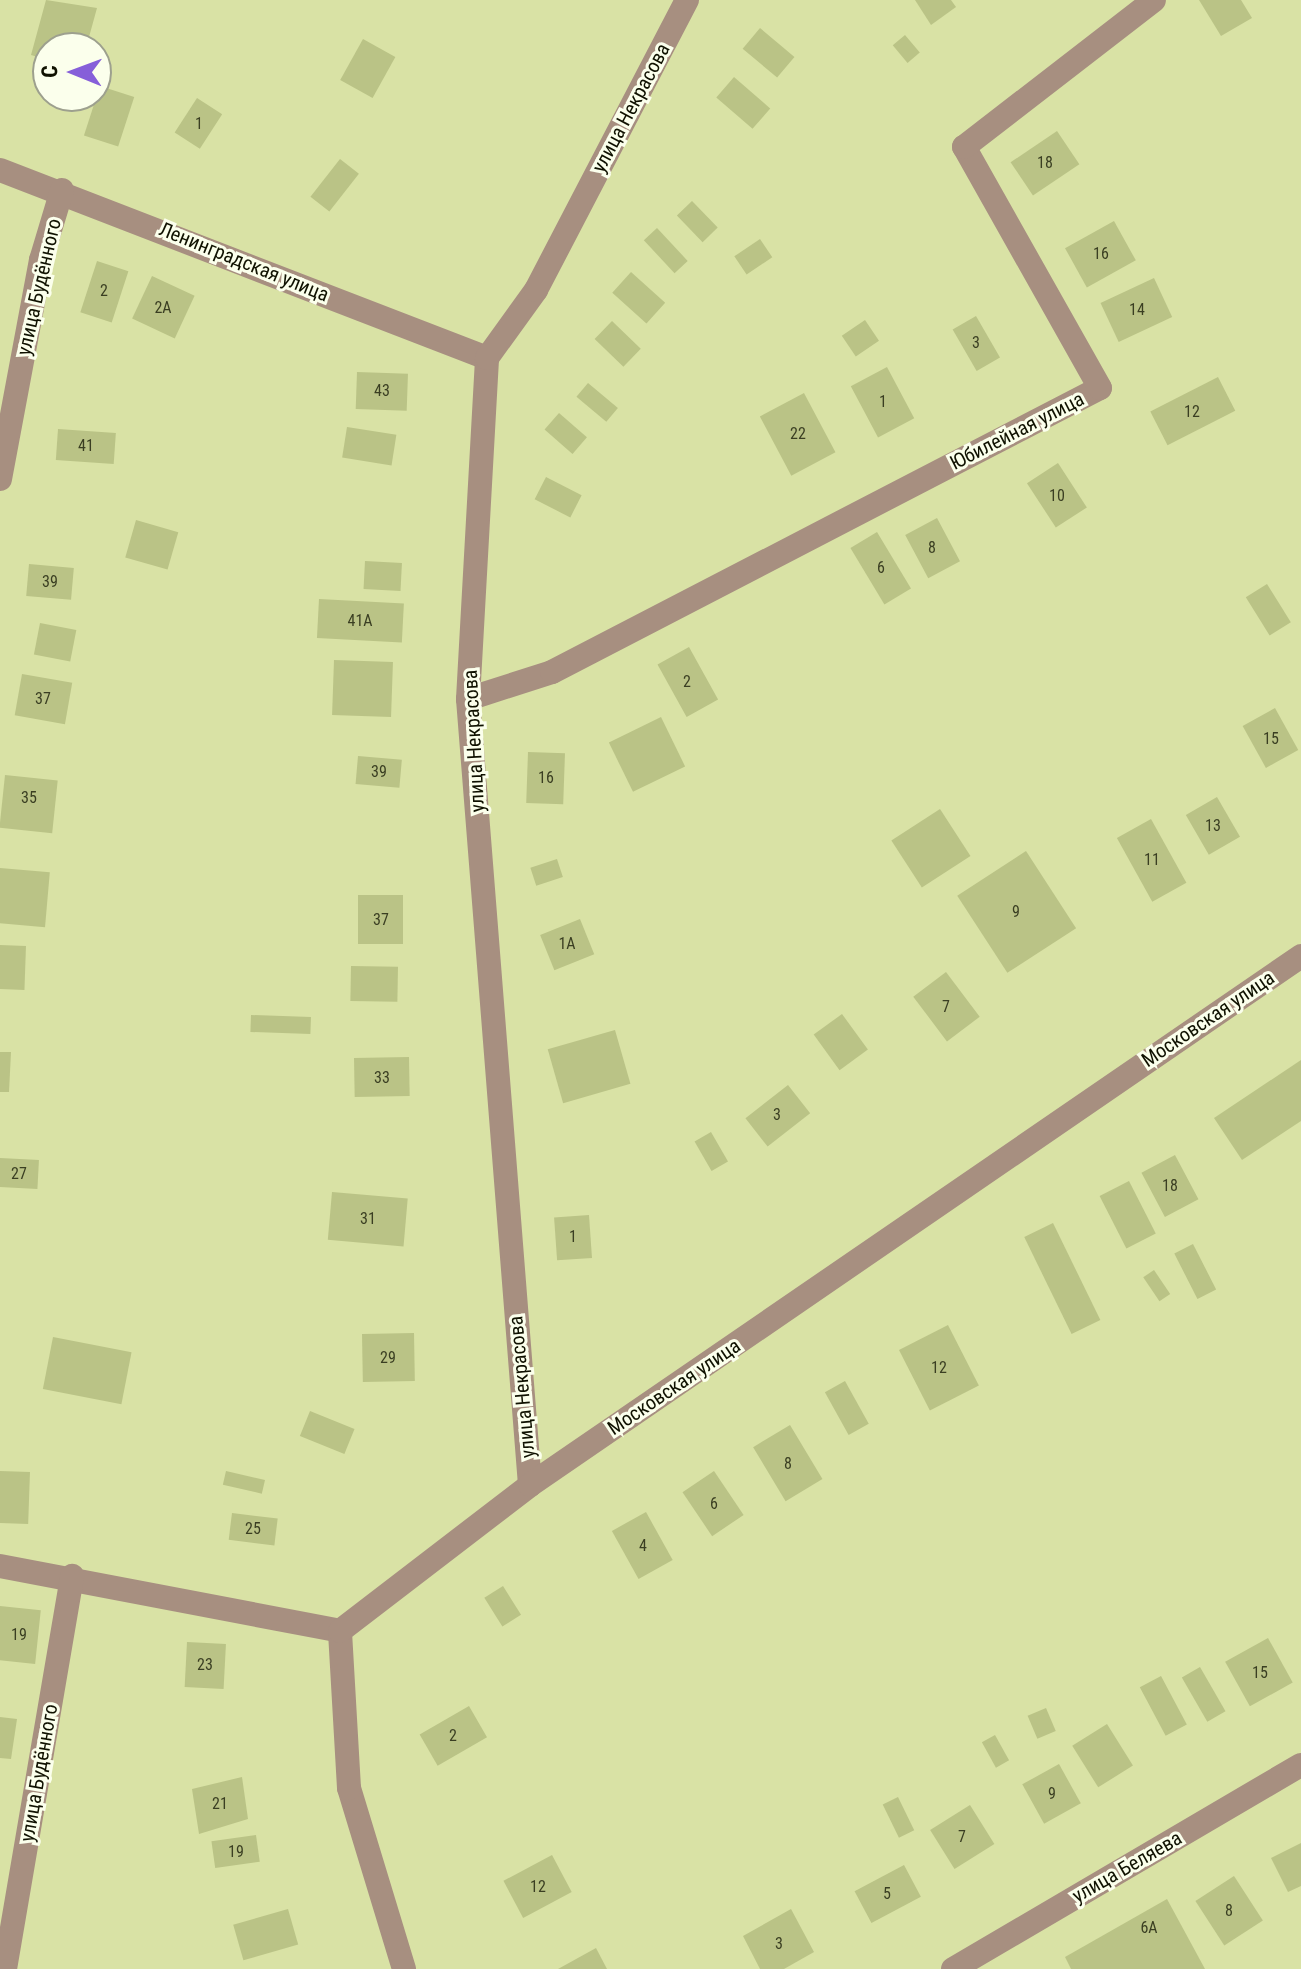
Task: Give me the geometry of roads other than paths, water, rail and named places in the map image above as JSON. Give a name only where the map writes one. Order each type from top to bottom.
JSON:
[{"type":"street","name":"улица Некрасова","points":[[530,1485],[468,699],[487,358],[536,290],[687,0]]},
{"type":"street","name":"Юбилейная улица","points":[[468,699],[552,672],[1100,388],[964,147],[1154,0]]},
{"type":"street","name":"Ленинградская улица","points":[[0,170],[62,190],[487,358]]},
{"type":"street","name":"улица Будённого","points":[[1,468],[41,260],[62,190]]},
{"type":"street","name":"Московская улица","points":[[340,1631],[530,1485],[1301,956]]},
{"type":"street","points":[[0,1566],[72,1576],[340,1631],[349,1788],[404,1969]]},
{"type":"street","name":"улица Будённого","points":[[5,1969],[72,1576]]},
{"type":"street","name":"улица Беляева","points":[[953,1969],[1301,1765]]}]
